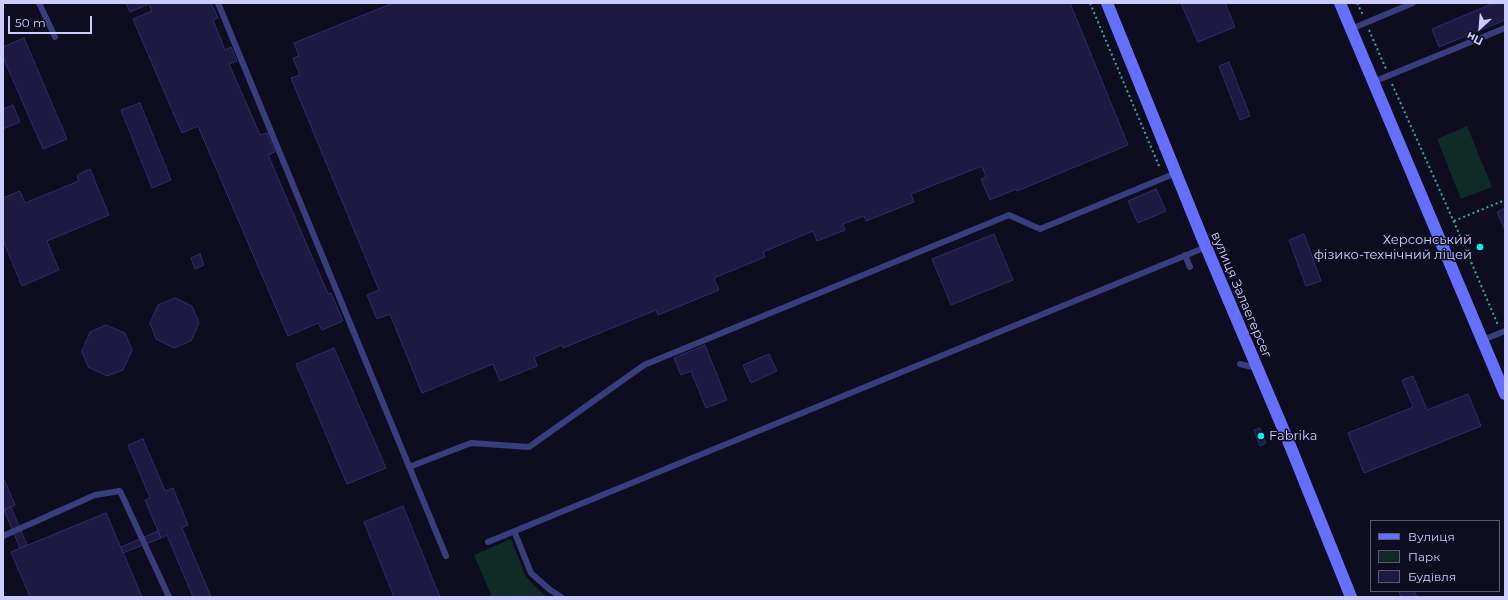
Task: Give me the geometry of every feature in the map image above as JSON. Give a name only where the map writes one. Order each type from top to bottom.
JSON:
[{"type":"main road","name":"вулиця Залаегерсег","points":[[1107,3],[1351,597]]},
{"type":"main road","points":[[1340,3],[1505,394]]},
{"type":"lane","points":[[39,3],[55,37]]},
{"type":"lane","points":[[218,3],[446,556]]},
{"type":"lane","points":[[1351,29],[1413,3]]},
{"type":"lane","points":[[1373,82],[1505,28]]},
{"type":"lane","points":[[409,466],[471,443],[529,447],[644,365],[1009,215],[1040,229],[1176,173]]},
{"type":"lane","points":[[488,542],[1206,247]]},
{"type":"lane","points":[[1185,255],[1190,267]]},
{"type":"lane","points":[[1483,340],[1503,332]]},
{"type":"lane","points":[[1240,364],[1257,368]]},
{"type":"lane","points":[[3,536],[95,495],[120,491],[169,597]]},
{"type":"lane","points":[[514,531],[531,573],[549,589],[561,597]]},
{"type":"path","points":[[1090,3],[1159,166]]},
{"type":"path","points":[[1357,3],[1503,332]]},
{"type":"path","points":[[1454,222],[1505,200]]},
{"type":"green space","points":[[1467,126],[1492,187],[1461,199],[1437,139]]},
{"type":"green space","points":[[511,539],[526,577],[546,597],[492,597],[474,555]]},
{"type":"building","points":[[126,3],[211,3],[218,18],[213,20],[225,50],[231,47],[237,61],[229,64],[260,135],[267,133],[275,152],[268,155],[328,294],[331,293],[343,321],[322,330],[318,323],[288,336],[198,126],[182,133],[133,19],[152,11],[149,4],[130,12]]},
{"type":"building","points":[[393,3],[1070,3],[1128,145],[1017,191],[1016,189],[990,200],[981,179],[986,177],[982,166],[911,194],[914,202],[866,221],[864,216],[843,224],[845,230],[817,241],[813,231],[763,252],[765,257],[714,278],[719,290],[658,315],[656,310],[563,348],[562,345],[534,357],[537,366],[500,381],[493,364],[422,393],[390,314],[377,319],[367,295],[379,290],[291,78],[300,75],[293,58],[299,56],[294,43]]},
{"type":"building","points":[[1181,3],[1225,3],[1235,27],[1198,42]]},
{"type":"building","points":[[1494,3],[1505,3],[1505,20],[1439,47],[1432,29]]},
{"type":"building","points":[[24,38],[67,139],[43,149],[3,57],[3,47]]},
{"type":"building","points":[[1229,62],[1250,116],[1240,120],[1219,66]]},
{"type":"building","points":[[140,103],[171,180],[152,188],[121,110]]},
{"type":"building","points":[[13,105],[20,122],[3,129],[3,109]]},
{"type":"building","points":[[90,169],[109,215],[47,241],[59,270],[22,286],[3,240],[3,198],[20,191],[25,203],[79,181],[77,175]]},
{"type":"building","points":[[1156,189],[1166,211],[1138,223],[1128,201]]},
{"type":"building","points":[[1505,208],[1505,230],[1497,212]]},
{"type":"building","points":[[994,234],[1013,280],[951,305],[932,259]]},
{"type":"building","points":[[1304,234],[1321,281],[1306,286],[1289,240]]},
{"type":"building","points":[[200,254],[204,265],[195,269],[191,258]]},
{"type":"building","points":[[175,298],[192,306],[199,323],[191,341],[174,348],[156,339],[150,323],[158,305]]},
{"type":"building","points":[[106,325],[125,333],[132,350],[123,370],[107,376],[88,367],[82,351],[90,332]]},
{"type":"building","points":[[705,345],[727,400],[706,408],[691,371],[681,375],[674,358]]},
{"type":"building","points":[[334,348],[386,468],[347,484],[296,364]]},
{"type":"building","points":[[769,354],[777,371],[751,383],[743,365]]},
{"type":"building","points":[[1413,376],[1427,410],[1468,394],[1481,426],[1364,473],[1348,433],[1413,407],[1402,380]]},
{"type":"building","points":[[1260,428],[1266,443],[1260,446],[1254,430]]},
{"type":"building","points":[[143,439],[165,491],[173,488],[188,525],[182,528],[211,597],[193,597],[167,535],[161,538],[145,500],[150,498],[128,445]]},
{"type":"building","points":[[5,481],[15,505],[3,510],[3,482]]},
{"type":"building","points":[[403,506],[440,597],[394,597],[364,522]]},
{"type":"building","points":[[11,507],[27,545],[20,548],[4,510]]},
{"type":"building","points":[[106,513],[142,597],[30,597],[11,552]]},
{"type":"building","points":[[158,531],[161,538],[123,553],[121,547]]},
{"type":"building","points":[[1399,592],[1414,592],[1417,597],[1401,597]]},
{"type":"place","name":"Херсонський фізико-технічний ліцей","points":[[1480,247]]},
{"type":"place","name":"Fabrika","points":[[1261,436]]}]
